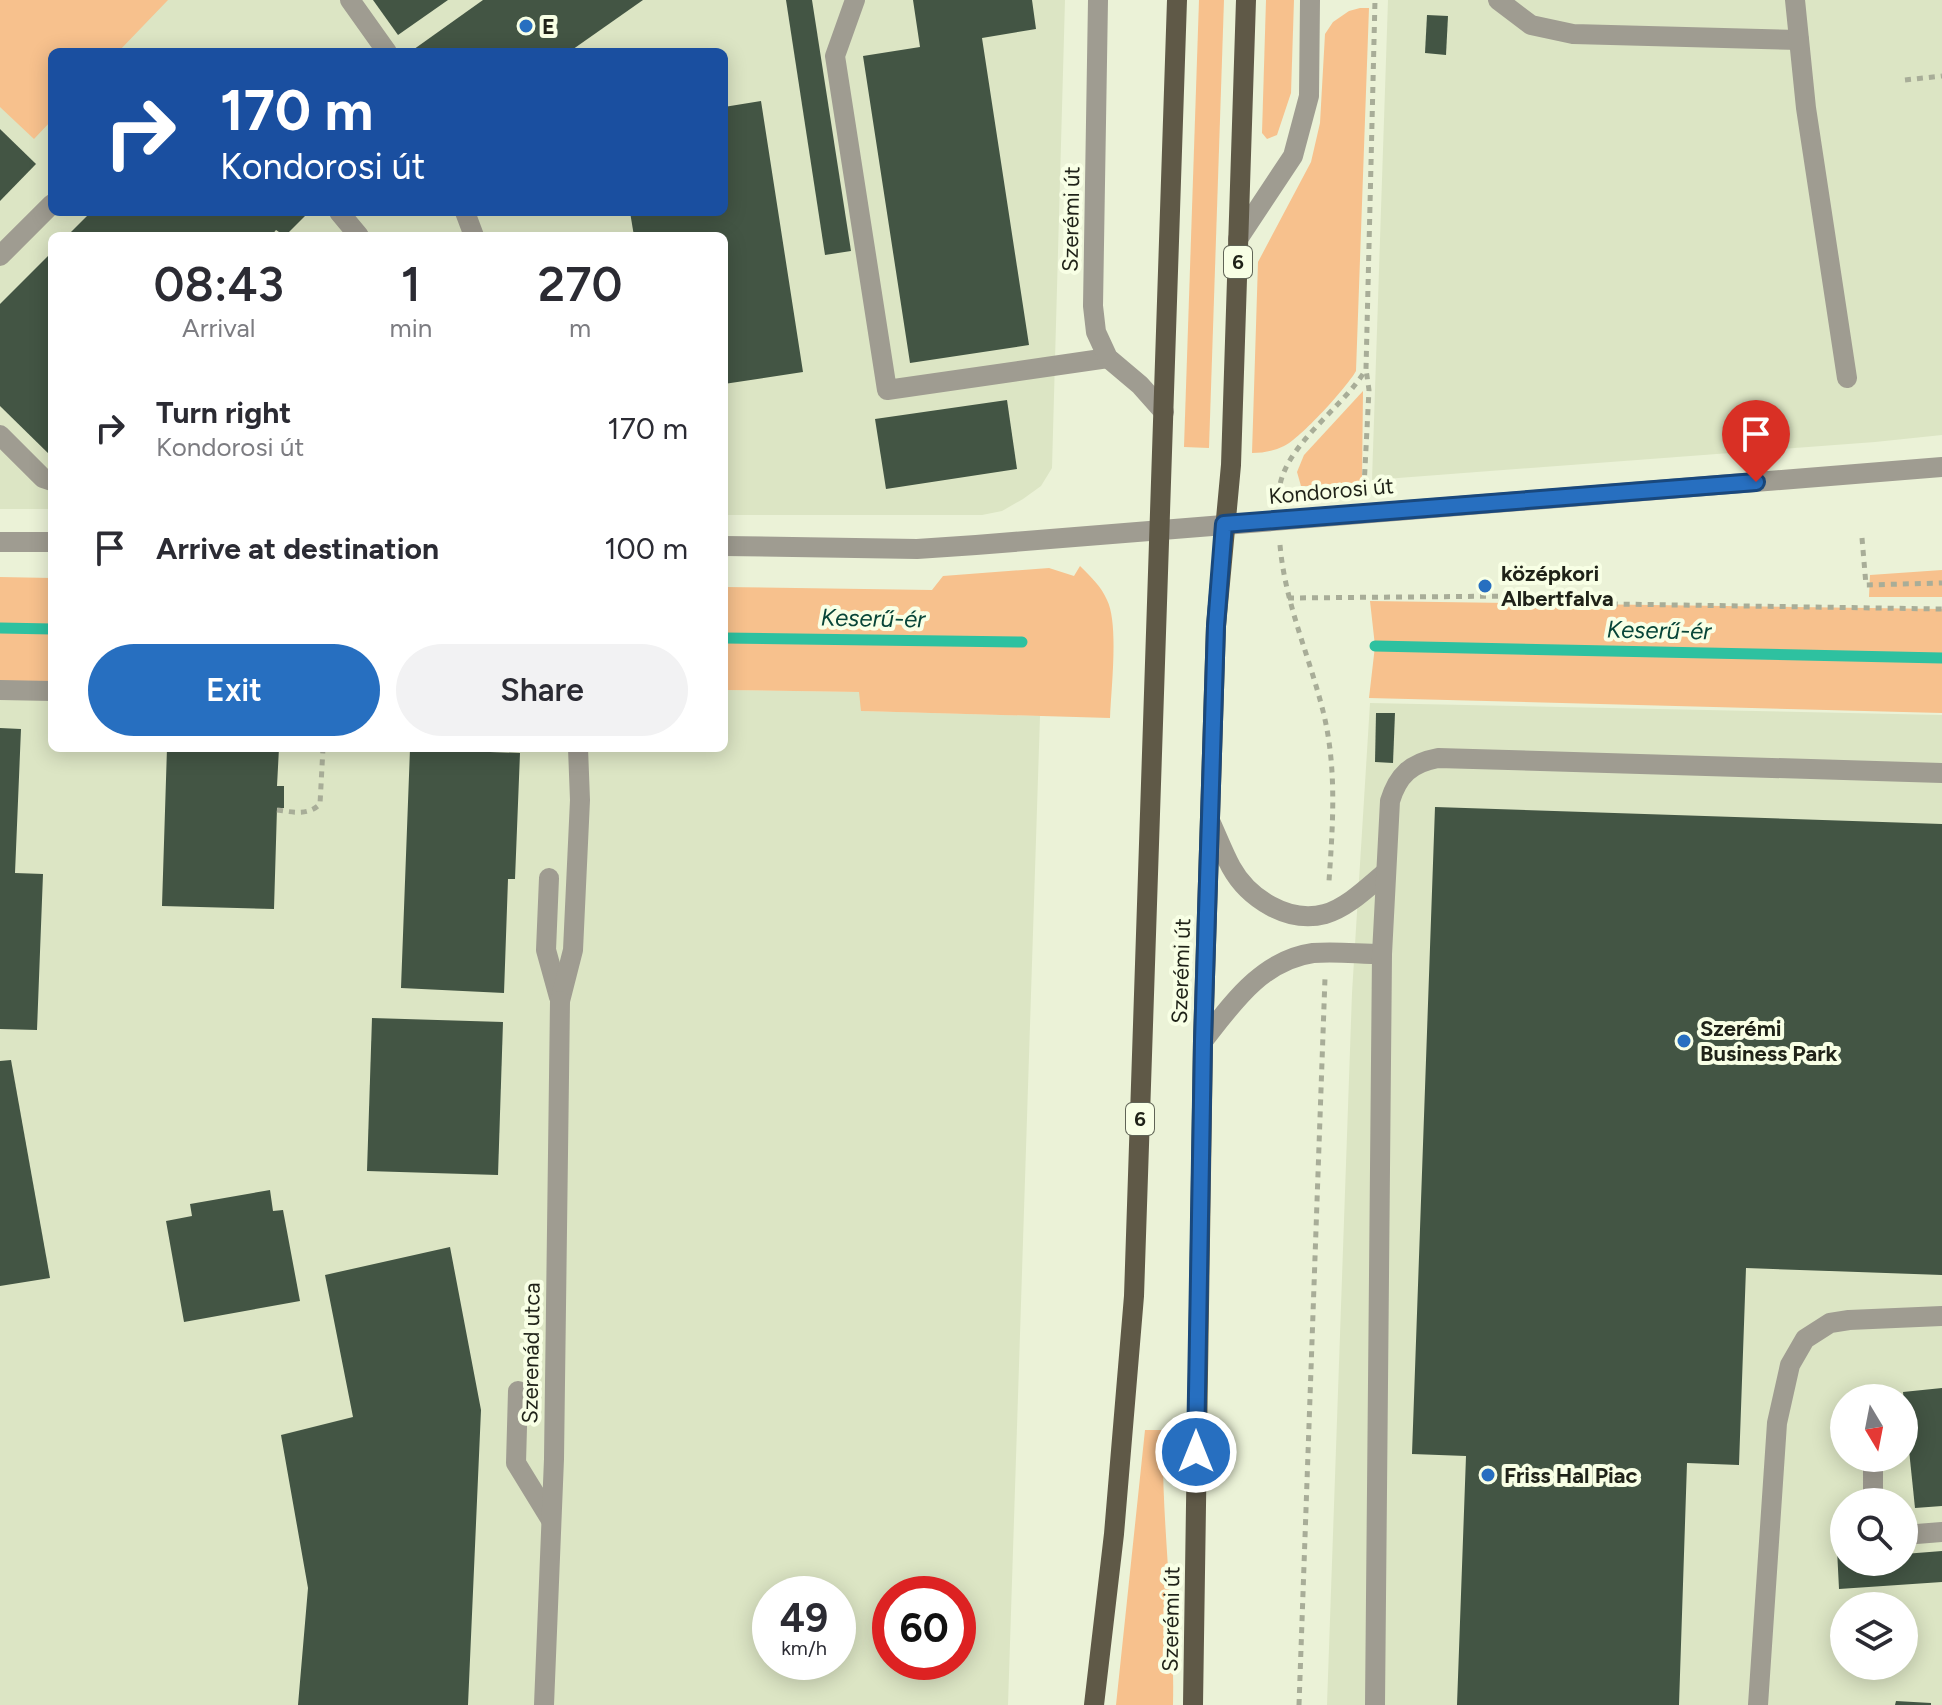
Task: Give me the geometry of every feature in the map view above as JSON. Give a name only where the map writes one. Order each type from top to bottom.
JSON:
[{"type":"main road","name":"Szerémi út","points":[[1094,1705],[1114,1534],[1134,1296],[1177,0]]},
{"type":"main road","name":"Szerémi út","points":[[1193,1705],[1203,1041],[1216,626],[1231,465],[1246,0]]},
{"type":"street","points":[[350,0],[384,48]]},
{"type":"street","points":[[855,0],[835,56],[887,390],[1108,358],[1140,385],[1164,412]]},
{"type":"street","name":"Szerémi út","points":[[1098,0],[1093,306],[1096,332],[1108,358]]},
{"type":"street","points":[[1238,239],[1293,156],[1309,96],[1310,0]]},
{"type":"street","points":[[1498,0],[1531,25],[1573,34],[1799,40]]},
{"type":"street","points":[[1795,0],[1847,378]]},
{"type":"street","points":[[0,256],[48,208]]},
{"type":"street","points":[[0,435],[48,480]]},
{"type":"street","name":"Kondorosi út","points":[[728,546],[917,549],[1942,467]]},
{"type":"street","points":[[0,542],[48,542]]},
{"type":"street","points":[[0,690],[48,691]]},
{"type":"street","points":[[560,1001],[573,950],[580,800],[578,752]]},
{"type":"street","points":[[1375,1705],[1382,954],[1390,801],[1401,775],[1411,766],[1438,758],[1942,773]]},
{"type":"street","points":[[1210,821],[1232,869],[1251,893],[1285,912],[1310,915],[1327,913],[1358,895],[1386,872]]},
{"type":"street","points":[[549,878],[546,950],[560,1001]]},
{"type":"street","points":[[1203,1041],[1246,987],[1276,966],[1309,954],[1382,954]]},
{"type":"street","name":"Szerenád utca","points":[[544,1705],[551,1520],[560,1001]]},
{"type":"street","points":[[1758,1705],[1777,1423],[1790,1365],[1805,1339],[1830,1323],[1942,1316]]},
{"type":"street","points":[[518,1391],[516,1463],[551,1520]]},
{"type":"street","points":[[1918,1534],[1942,1532]]},
{"type":"path","points":[[1364,488],[1369,390],[1366,369],[1375,0]]},
{"type":"path","points":[[1905,80],[1942,76]]},
{"type":"path","points":[[1278,490],[1289,463],[1301,446],[1358,384],[1366,369]]},
{"type":"path","points":[[1862,538],[1866,585],[1942,583]]},
{"type":"path","points":[[1281,549],[1288,598],[1323,713],[1335,792],[1327,913]]},
{"type":"path","points":[[1288,598],[1515,596],[1614,604],[1942,609]]},
{"type":"path","points":[[277,810],[305,813],[320,804],[323,752]]},
{"type":"path","points":[[1299,1705],[1326,953]]},
{"type":"shaded area","points":[[0,0],[1065,0],[1052,468],[1041,486],[1002,511],[982,515],[728,515],[728,232],[48,232],[48,509],[0,509]]},
{"type":"shaded area","points":[[0,0],[168,0],[122,48],[48,48],[48,124],[34,139],[0,107]]},
{"type":"shaded area","points":[[1199,0],[1224,0],[1209,448],[1184,447]]},
{"type":"shaded area","points":[[1266,0],[1294,0],[1291,93],[1277,135],[1267,139],[1262,133]]},
{"type":"shaded area","points":[[1388,0],[1942,0],[1942,435],[1372,480]]},
{"type":"shaded area","points":[[1369,8],[1356,371],[1301,434],[1284,446],[1252,453],[1258,262],[1311,162],[1320,123],[1325,34],[1333,22],[1349,11]]},
{"type":"shaded area","points":[[1363,391],[1362,479],[1336,486],[1301,486],[1297,472],[1304,455]]},
{"type":"shaded area","points":[[1080,566],[1102,590],[1111,611],[1113,674],[1110,718],[861,711],[859,692],[728,690],[728,587],[932,590],[943,576],[1049,568],[1074,576]]},
{"type":"shaded area","points":[[1942,570],[1942,597],[1869,597],[1870,575]]},
{"type":"shaded area","points":[[0,577],[48,578],[48,682],[0,681]]},
{"type":"shaded area","points":[[1370,601],[1942,609],[1942,713],[1369,698],[1375,646]]},
{"type":"shaded area","points":[[0,681],[48,682],[48,752],[728,752],[728,690],[860,692],[862,711],[1040,716],[1008,1705],[0,1705]]},
{"type":"shaded area","name":"Szerémi Business Park","points":[[1370,703],[1942,715],[1942,1705],[1327,1705],[1352,993]]},
{"type":"shaded area","points":[[1145,1430],[1163,1430],[1173,1705],[1116,1705]]},
{"type":"building","points":[[373,0],[448,0],[398,35]]},
{"type":"building","name":"E","points":[[483,0],[643,0],[575,48],[416,48]]},
{"type":"building","points":[[786,0],[812,0],[851,251],[825,255]]},
{"type":"building","points":[[913,0],[1032,0],[1036,29],[982,38],[1029,345],[910,363],[863,56],[920,47]]},
{"type":"building","points":[[1427,15],[1448,16],[1446,55],[1425,53]]},
{"type":"building","points":[[761,101],[803,372],[728,383],[728,232],[633,232],[631,216],[728,216],[728,106]]},
{"type":"building","points":[[0,129],[36,164],[0,201]]},
{"type":"building","points":[[87,216],[305,216],[289,232],[71,232]]},
{"type":"building","points":[[48,256],[48,453],[0,406],[0,304]]},
{"type":"building","points":[[1007,400],[1017,469],[886,489],[875,419]]},
{"type":"building","points":[[1376,713],[1395,713],[1393,763],[1375,762]]},
{"type":"building","points":[[0,728],[21,729],[15,873],[43,874],[37,1030],[0,1029]]},
{"type":"building","points":[[167,752],[279,752],[277,786],[284,786],[284,808],[277,808],[274,909],[162,906]]},
{"type":"building","points":[[410,752],[520,753],[515,879],[508,879],[504,993],[401,988]]},
{"type":"building","name":"Szerémi Business Park","points":[[1435,807],[1942,824],[1942,1275],[1746,1268],[1739,1465],[1687,1463],[1679,1705],[1457,1705],[1466,1456],[1412,1454]]},
{"type":"building","points":[[372,1018],[503,1022],[498,1175],[367,1171]]},
{"type":"building","points":[[11,1060],[50,1278],[0,1286],[0,1061]]},
{"type":"building","points":[[270,1190],[273,1211],[283,1210],[300,1301],[184,1322],[166,1221],[192,1216],[190,1204]]},
{"type":"building","points":[[450,1247],[481,1410],[468,1705],[298,1705],[308,1588],[281,1435],[353,1417],[325,1275]]},
{"type":"building","points":[[1942,1388],[1942,1506],[1918,1508],[1918,1488],[1913,1488],[1911,1472],[1918,1472],[1918,1390]]},
{"type":"building","points":[[1942,1551],[1942,1582],[1839,1589],[1838,1576],[1918,1576],[1918,1553]]},
{"type":"building","points":[[1896,1701],[1931,1703],[1931,1705],[1895,1705]]},
{"type":"waterway","name":"Keserű-ér","points":[[0,628],[48,629]]},
{"type":"waterway","name":"Keserű-ér","points":[[728,638],[1022,642]]},
{"type":"waterway","name":"Keserű-ér","points":[[1375,646],[1942,658]]},
{"type":"place","name":"E","points":[[526,26]]},
{"type":"place","name":"középkori Albertfalva","points":[[1485,586]]},
{"type":"place","name":"Szerémi Business Park","points":[[1684,1041]]},
{"type":"place","name":"Friss Hal Piac","points":[[1488,1475]]},
{"type":"route","points":[[1196,1452],[1203,1041],[1216,626],[1224,524],[1756,482]]}]
